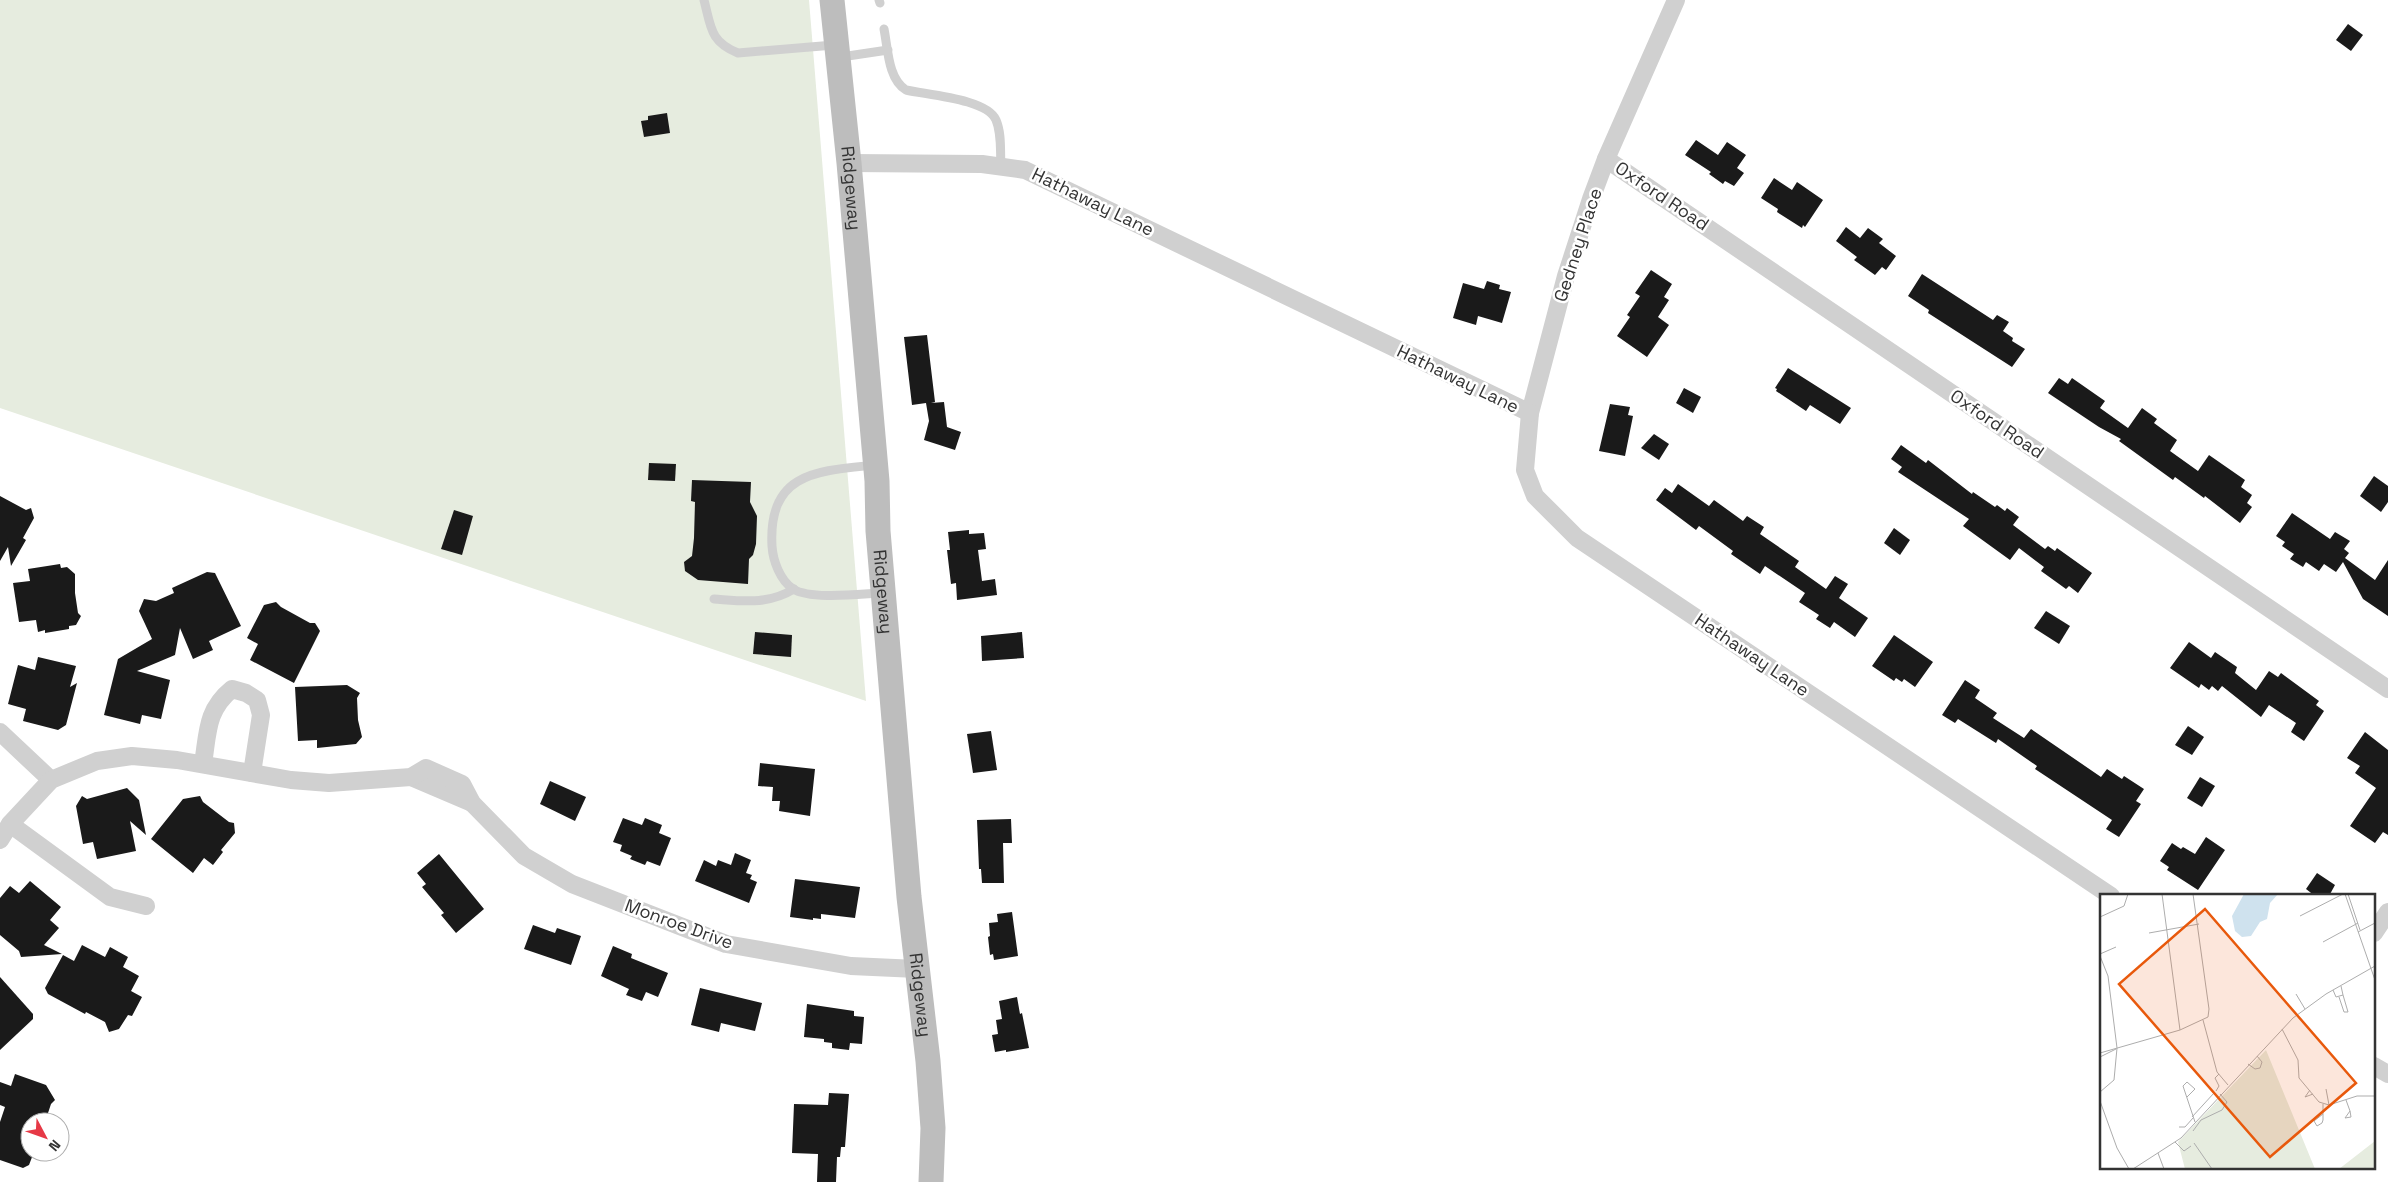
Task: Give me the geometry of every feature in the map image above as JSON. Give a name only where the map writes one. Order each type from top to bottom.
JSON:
[{"type":"street","name":"Ridgeway","points":[[832,0],[849,163],[876,465],[878,531],[908,888],[928,1061],[933,1128],[931,1182]]},
{"type":"street","name":"Gedney Place","points":[[1530,413],[1566,276],[1606,159],[1676,0]]},
{"type":"street","name":"Oxford Road","points":[[1606,159],[2388,689]]},
{"type":"street","name":"Hathaway Lane","points":[[849,163],[982,164],[1025,170],[1530,413],[1524,470],[1535,496],[1577,538],[2107,894]]},
{"type":"street","points":[[0,840],[10,824],[51,780],[97,761],[132,756],[203,764],[252,773],[261,715],[257,700],[246,692],[232,689],[220,698],[212,711],[203,764]]},
{"type":"street","points":[[0,732],[51,780]]},
{"type":"street","name":"Monroe Drive","points":[[252,773],[291,780],[329,783],[411,777],[472,803],[524,856],[572,884],[726,944],[851,966],[917,969]]},
{"type":"street","points":[[10,824],[110,897],[146,906]]},
{"type":"street","points":[[2376,931],[2388,912]]},
{"type":"street","points":[[2376,1067],[2388,1074]]},
{"type":"lane","points":[[704,0],[713,34],[724,47],[738,53],[888,50]]},
{"type":"lane","points":[[884,29],[893,76],[900,86],[906,90],[976,104],[990,111],[996,120],[1000,136],[1001,166]]},
{"type":"lane","points":[[876,465],[831,470],[808,475],[789,486],[779,500],[771,529],[773,554],[779,573],[794,589],[811,594],[884,593]]},
{"type":"lane","points":[[714,599],[760,602],[781,597],[794,589]]},
{"type":"shaded area","points":[[0,0],[809,0],[866,701],[0,408]]},
{"type":"building","points":[[2348,24],[2363,35],[2351,51],[2336,40]]},
{"type":"building","points":[[667,113],[670,133],[644,137],[641,121],[648,120],[648,116]]},
{"type":"building","points":[[1696,140],[1718,155],[1727,142],[1746,155],[1737,168],[1744,173],[1734,186],[1725,181],[1723,184],[1709,174],[1711,172],[1685,155]]},
{"type":"building","points":[[1774,178],[1792,190],[1797,182],[1823,200],[1805,227],[1803,225],[1802,228],[1777,212],[1778,209],[1761,198]]},
{"type":"building","points":[[1846,227],[1860,238],[1868,228],[1883,239],[1879,243],[1896,256],[1886,270],[1882,267],[1875,275],[1854,260],[1857,257],[1836,241]]},
{"type":"building","points":[[1651,270],[1672,284],[1664,297],[1669,300],[1658,317],[1669,325],[1647,357],[1617,336],[1630,317],[1627,315],[1640,296],[1635,293]]},
{"type":"building","points":[[1922,274],[1993,320],[1997,315],[2009,322],[2003,331],[2013,338],[2012,341],[2025,349],[2012,367],[1928,313],[1929,310],[1908,296]]},
{"type":"building","points":[[1487,281],[1500,285],[1499,289],[1511,292],[1502,323],[1478,316],[1476,325],[1453,318],[1463,283],[1484,289]]},
{"type":"building","points":[[927,335],[935,402],[931,403],[944,402],[947,427],[961,432],[955,450],[924,440],[929,421],[926,403],[912,405],[904,337]]},
{"type":"building","points":[[1788,368],[1851,408],[1840,424],[1810,405],[1806,411],[1776,391],[1777,389],[1775,388]]},
{"type":"building","points":[[2059,378],[2068,384],[2072,378],[2105,401],[2100,408],[2128,428],[2142,408],[2157,419],[2154,423],[2177,440],[2170,451],[2198,471],[2209,455],[2245,480],[2241,487],[2252,495],[2247,503],[2252,507],[2240,523],[2205,496],[2204,498],[2175,477],[2173,480],[2119,441],[2121,439],[2099,427],[2048,393]]},
{"type":"building","points":[[1684,388],[1701,397],[1693,413],[1676,403]]},
{"type":"building","points":[[1610,404],[1630,407],[1628,415],[1633,416],[1625,456],[1599,451]]},
{"type":"building","points":[[1654,434],[1669,444],[1659,460],[1641,448]]},
{"type":"building","points":[[1901,445],[1926,463],[1928,460],[1972,494],[1973,492],[1995,507],[1997,505],[2005,511],[2007,508],[2019,517],[2013,525],[2045,549],[2048,546],[2055,551],[2057,548],[2092,573],[2078,593],[2069,586],[2066,589],[2041,571],[2044,567],[2019,548],[2010,560],[1963,526],[1969,519],[1898,472],[1902,467],[1891,459]]},
{"type":"building","points":[[649,463],[676,464],[675,481],[648,480]]},
{"type":"building","points":[[2374,476],[2388,486],[2388,502],[2381,512],[2360,496]]},
{"type":"building","points":[[692,480],[751,482],[750,502],[757,516],[756,544],[753,555],[749,559],[748,584],[698,580],[685,571],[684,562],[692,556],[694,538],[695,502],[691,501]]},
{"type":"building","points":[[1678,484],[1709,506],[1714,500],[1743,521],[1747,516],[1764,527],[1760,534],[1799,561],[1795,567],[1826,589],[1835,576],[1848,584],[1839,598],[1868,618],[1855,637],[1834,622],[1830,628],[1816,619],[1819,615],[1799,602],[1805,593],[1765,566],[1760,574],[1731,554],[1733,551],[1699,526],[1696,530],[1656,500],[1665,488],[1672,493]]},
{"type":"building","points":[[0,496],[26,510],[31,508],[34,518],[23,538],[26,540],[11,566],[8,547],[0,561]]},
{"type":"building","points":[[454,510],[473,516],[462,555],[441,549]]},
{"type":"building","points":[[2292,513],[2330,539],[2335,532],[2350,541],[2344,549],[2349,553],[2345,558],[2375,580],[2388,560],[2388,616],[2363,599],[2343,562],[2336,572],[2324,564],[2319,571],[2306,562],[2303,567],[2290,559],[2294,554],[2282,546],[2285,542],[2276,536]]},
{"type":"building","points":[[1894,528],[1910,540],[1900,555],[1884,543]]},
{"type":"building","points":[[969,530],[969,534],[984,533],[986,549],[978,550],[982,581],[995,579],[997,595],[957,600],[956,583],[951,584],[947,550],[950,550],[948,532]]},
{"type":"building","points":[[60,564],[61,568],[67,567],[75,574],[75,593],[78,613],[81,616],[76,625],[69,626],[69,629],[45,633],[45,630],[38,632],[36,620],[19,622],[13,583],[30,581],[28,569]]},
{"type":"building","points":[[207,572],[215,573],[241,626],[209,641],[213,650],[193,659],[180,628],[175,655],[137,671],[170,680],[161,719],[142,715],[140,724],[104,715],[118,659],[152,639],[139,611],[144,599],[156,601],[174,593],[172,588]]},
{"type":"building","points":[[276,602],[281,607],[310,623],[315,623],[320,631],[294,683],[250,660],[258,644],[247,638],[264,605]]},
{"type":"building","points":[[2046,611],[2070,626],[2059,644],[2034,628]]},
{"type":"building","points":[[755,632],[792,635],[791,657],[753,654]]},
{"type":"building","points":[[1022,632],[1024,658],[982,661],[981,636]]},
{"type":"building","points":[[1894,635],[1933,662],[1915,687],[1904,679],[1902,682],[1896,678],[1894,681],[1872,666]]},
{"type":"building","points":[[2189,642],[2211,658],[2215,652],[2237,667],[2235,673],[2256,690],[2269,671],[2278,677],[2281,673],[2319,701],[2316,705],[2324,711],[2304,741],[2291,732],[2296,723],[2269,705],[2261,717],[2222,686],[2218,691],[2212,686],[2209,690],[2201,684],[2199,688],[2170,668]]},
{"type":"building","points":[[38,657],[76,666],[70,687],[77,683],[66,725],[58,730],[23,721],[26,709],[8,704],[18,665],[35,670]]},
{"type":"building","points":[[1965,680],[1980,690],[1975,698],[1997,713],[1993,718],[2024,738],[2031,729],[2101,777],[2107,769],[2122,779],[2124,776],[2144,789],[2136,801],[2141,804],[2119,837],[2106,829],[2112,820],[2035,769],[2037,766],[1998,739],[1996,743],[1958,719],[1955,723],[1942,715]]},
{"type":"building","points":[[347,685],[360,693],[357,698],[358,720],[362,737],[356,744],[317,748],[317,740],[298,741],[295,687]]},
{"type":"building","points":[[2188,726],[2204,737],[2192,755],[2175,745]]},
{"type":"building","points":[[991,731],[997,770],[973,773],[967,734]]},
{"type":"building","points":[[2365,732],[2388,750],[2388,835],[2383,832],[2375,843],[2350,826],[2376,788],[2355,773],[2360,766],[2347,758]]},
{"type":"building","points":[[760,763],[815,769],[810,816],[779,811],[780,801],[772,801],[773,787],[758,786]]},
{"type":"building","points":[[2200,777],[2215,786],[2202,807],[2187,798]]},
{"type":"building","points":[[550,781],[586,797],[575,821],[540,804]]},
{"type":"building","points":[[127,788],[139,800],[146,835],[130,821],[136,851],[97,859],[93,842],[83,844],[76,806],[82,796],[87,799]]},
{"type":"building","points":[[200,796],[203,802],[229,822],[234,823],[235,833],[221,850],[223,852],[213,865],[204,858],[193,873],[151,839],[183,799]]},
{"type":"building","points":[[623,818],[642,825],[645,818],[662,825],[659,833],[671,838],[660,866],[647,861],[645,865],[630,859],[632,856],[620,851],[622,845],[613,842]]},
{"type":"building","points":[[1011,819],[1012,843],[1003,843],[1004,883],[982,883],[981,869],[979,869],[977,820]]},
{"type":"building","points":[[2206,837],[2225,850],[2198,890],[2167,870],[2169,867],[2160,861],[2172,843],[2181,849],[2183,847],[2195,854]]},
{"type":"building","points":[[735,853],[751,860],[746,873],[752,875],[750,879],[757,882],[749,903],[695,881],[704,860],[716,866],[718,860],[731,865]]},
{"type":"building","points":[[439,854],[484,909],[456,933],[441,915],[444,913],[422,887],[426,884],[417,873]]},
{"type":"building","points":[[2317,873],[2335,885],[2330,894],[2312,894],[2306,889]]},
{"type":"building","points":[[795,879],[860,887],[855,918],[821,914],[821,919],[813,918],[813,920],[790,917]]},
{"type":"building","points":[[30,881],[61,907],[50,920],[59,928],[44,945],[62,954],[21,957],[19,951],[0,935],[0,898],[10,886],[19,893]]},
{"type":"building","points":[[1012,912],[1018,956],[994,960],[993,954],[990,955],[989,923],[998,922],[997,914]]},
{"type":"building","points":[[533,925],[555,933],[557,928],[581,936],[571,965],[524,949]]},
{"type":"building","points":[[82,945],[105,957],[110,947],[128,957],[123,967],[139,976],[131,991],[142,997],[132,1016],[128,1015],[119,1029],[109,1032],[105,1022],[86,1012],[85,1014],[48,994],[45,988],[63,955],[74,961]]},
{"type":"building","points":[[613,946],[632,954],[631,958],[668,973],[658,997],[646,992],[642,1001],[626,995],[629,989],[601,976]]},
{"type":"building","points":[[0,977],[33,1014],[33,1019],[0,1050]]},
{"type":"building","points":[[700,988],[762,1003],[755,1031],[721,1023],[719,1032],[691,1025]]},
{"type":"building","points":[[1017,997],[1029,1048],[995,1052],[992,1035],[998,1034],[996,1020],[1002,1019],[999,1001]]},
{"type":"building","points":[[807,1004],[854,1011],[854,1016],[864,1017],[862,1044],[850,1043],[849,1050],[832,1048],[832,1043],[824,1042],[824,1039],[804,1037]]},
{"type":"building","points":[[15,1074],[46,1085],[55,1100],[51,1104],[48,1112],[20,1112],[20,1162],[30,1162],[29,1165],[23,1168],[0,1160],[0,1122],[5,1107],[0,1105],[0,1082],[11,1086]]},
{"type":"building","points":[[829,1093],[849,1094],[845,1147],[841,1147],[840,1157],[837,1157],[836,1182],[817,1182],[818,1154],[792,1153],[794,1104],[828,1105]]}]
